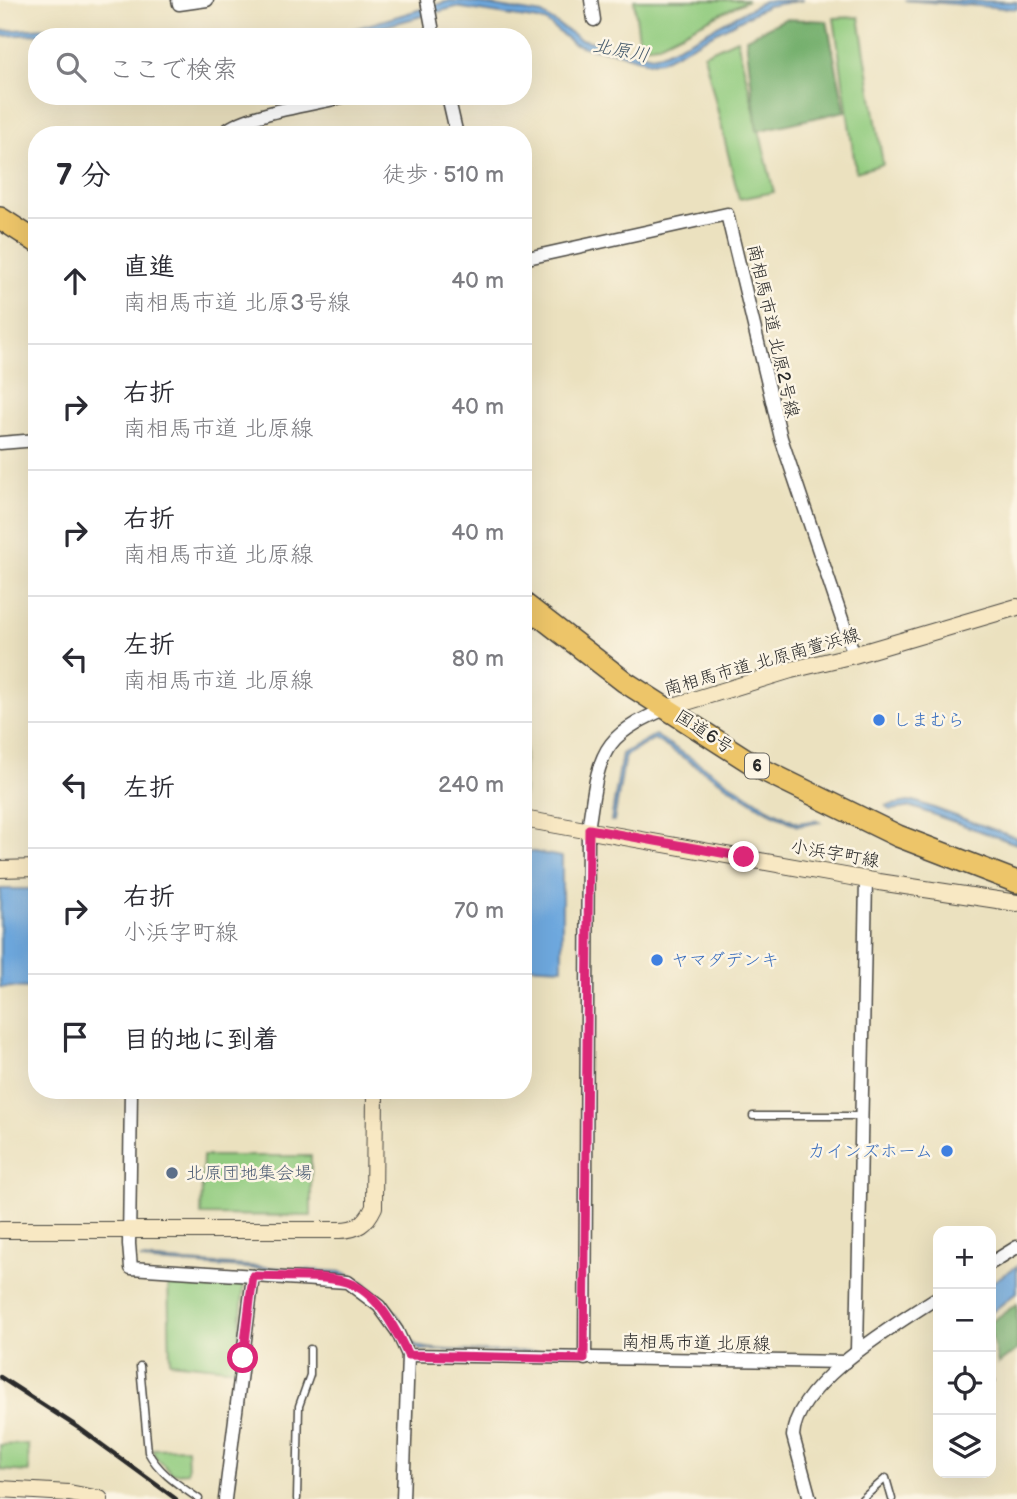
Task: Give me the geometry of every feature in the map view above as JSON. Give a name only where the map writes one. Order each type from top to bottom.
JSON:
[{"type":"highway","points":[[0,218],[28,236]]},
{"type":"highway","name":"国道6号","points":[[532,610],[625,682],[761,769],[898,836],[1017,882]]},
{"type":"street","points":[[178,0],[179,4],[207,0]]},
{"type":"street","points":[[591,0],[594,20]]},
{"type":"street","points":[[427,2],[432,28]]},
{"type":"street","points":[[232,126],[252,118],[308,105]]},
{"type":"street","points":[[450,105],[455,126]]},
{"type":"street","name":"南相馬市道 北原2号線","points":[[532,257],[727,214],[781,438],[854,655]]},
{"type":"street","points":[[0,443],[28,441]]},
{"type":"street","name":"南相馬市道 北原南萱浜線","points":[[584,1359],[589,829],[601,763],[611,743],[647,717],[667,708],[791,670],[854,655],[1017,607]]},
{"type":"street","name":"小浜字町線","points":[[532,820],[866,880],[1017,903]]},
{"type":"street","points":[[0,869],[28,867]]},
{"type":"street","points":[[857,1351],[866,880]]},
{"type":"street","points":[[131,1099],[131,1268],[347,1282],[379,1306],[397,1331],[408,1355],[403,1499]]},
{"type":"street","points":[[0,1230],[338,1230],[359,1227],[368,1219],[374,1207],[375,1099]]},
{"type":"street","points":[[996,1261],[1017,1247]]},
{"type":"street","points":[[225,1499],[253,1276]]},
{"type":"street","points":[[810,1499],[796,1453],[793,1427],[799,1413],[828,1377],[857,1351],[933,1300]]},
{"type":"street","name":"南相馬市道 北原線","points":[[408,1355],[845,1362]]},
{"type":"street","points":[[0,1489],[69,1493],[100,1499]]},
{"type":"lane","points":[[753,1116],[861,1116]]},
{"type":"lane","points":[[297,1499],[299,1406],[310,1375],[310,1349]]},
{"type":"lane","points":[[140,1366],[148,1452],[163,1473],[199,1499]]},
{"type":"lane","points":[[862,1499],[887,1478],[892,1499]]},
{"type":"green space","points":[[634,0],[748,0],[657,45],[640,47]]},
{"type":"green space","points":[[859,17],[883,164],[856,172],[834,18]]},
{"type":"green space","points":[[785,19],[827,21],[845,111],[757,131],[746,38]]},
{"type":"green space","points":[[737,39],[774,192],[739,199],[704,54]]},
{"type":"green space","points":[[203,1156],[311,1156],[311,1216],[201,1215]]},
{"type":"green space","points":[[168,1276],[244,1284],[236,1369],[170,1362]]},
{"type":"green space","points":[[1017,1304],[1017,1350],[998,1364],[996,1355],[996,1319]]},
{"type":"green space","points":[[28,1444],[29,1472],[0,1470],[0,1445]]},
{"type":"green space","points":[[187,1448],[188,1472],[172,1473],[157,1459],[152,1449]]},
{"type":"water","name":"北原川","points":[[803,0],[767,6],[661,61],[648,62],[618,52],[573,43],[545,21],[456,7],[378,28],[358,28],[449,1],[462,1],[542,14],[580,39],[652,56],[699,36],[764,1]]},
{"type":"water","points":[[904,0],[1017,2],[1017,9]]},
{"type":"water","points":[[28,29],[28,35],[0,36],[0,31]]},
{"type":"water","points":[[655,735],[768,808],[798,823],[817,820],[820,822],[798,826],[762,808],[654,739],[625,756],[614,821],[611,821],[622,754]]},
{"type":"water","points":[[914,801],[1017,838],[1017,844],[912,807],[890,810],[886,806]]},
{"type":"water","points":[[532,852],[562,857],[562,968],[532,966]]},
{"type":"water","points":[[0,889],[28,889],[28,988],[0,987]]},
{"type":"water","points":[[140,1259],[343,1272],[366,1285],[393,1309],[415,1344],[457,1351],[421,1350],[412,1345],[397,1318],[359,1282],[349,1277]]},
{"type":"water","points":[[1017,1266],[1017,1292],[996,1309],[996,1289],[996,1280]]},
{"type":"water","points":[[471,1351],[571,1351],[571,1353]]},
{"type":"railway","points":[[0,1377],[79,1428],[176,1499]]},
{"type":"place","name":"しまむら","points":[[879,720]]},
{"type":"place","name":"ヤマダデンキ","points":[[657,960]]},
{"type":"place","name":"カインズホーム","points":[[947,1151]]},
{"type":"place","name":"北原団地集会場","points":[[172,1173]]},
{"type":"route","points":[[243,1358],[253,1276],[347,1282],[379,1306],[397,1331],[408,1355],[584,1359],[589,829],[744,857]]}]
